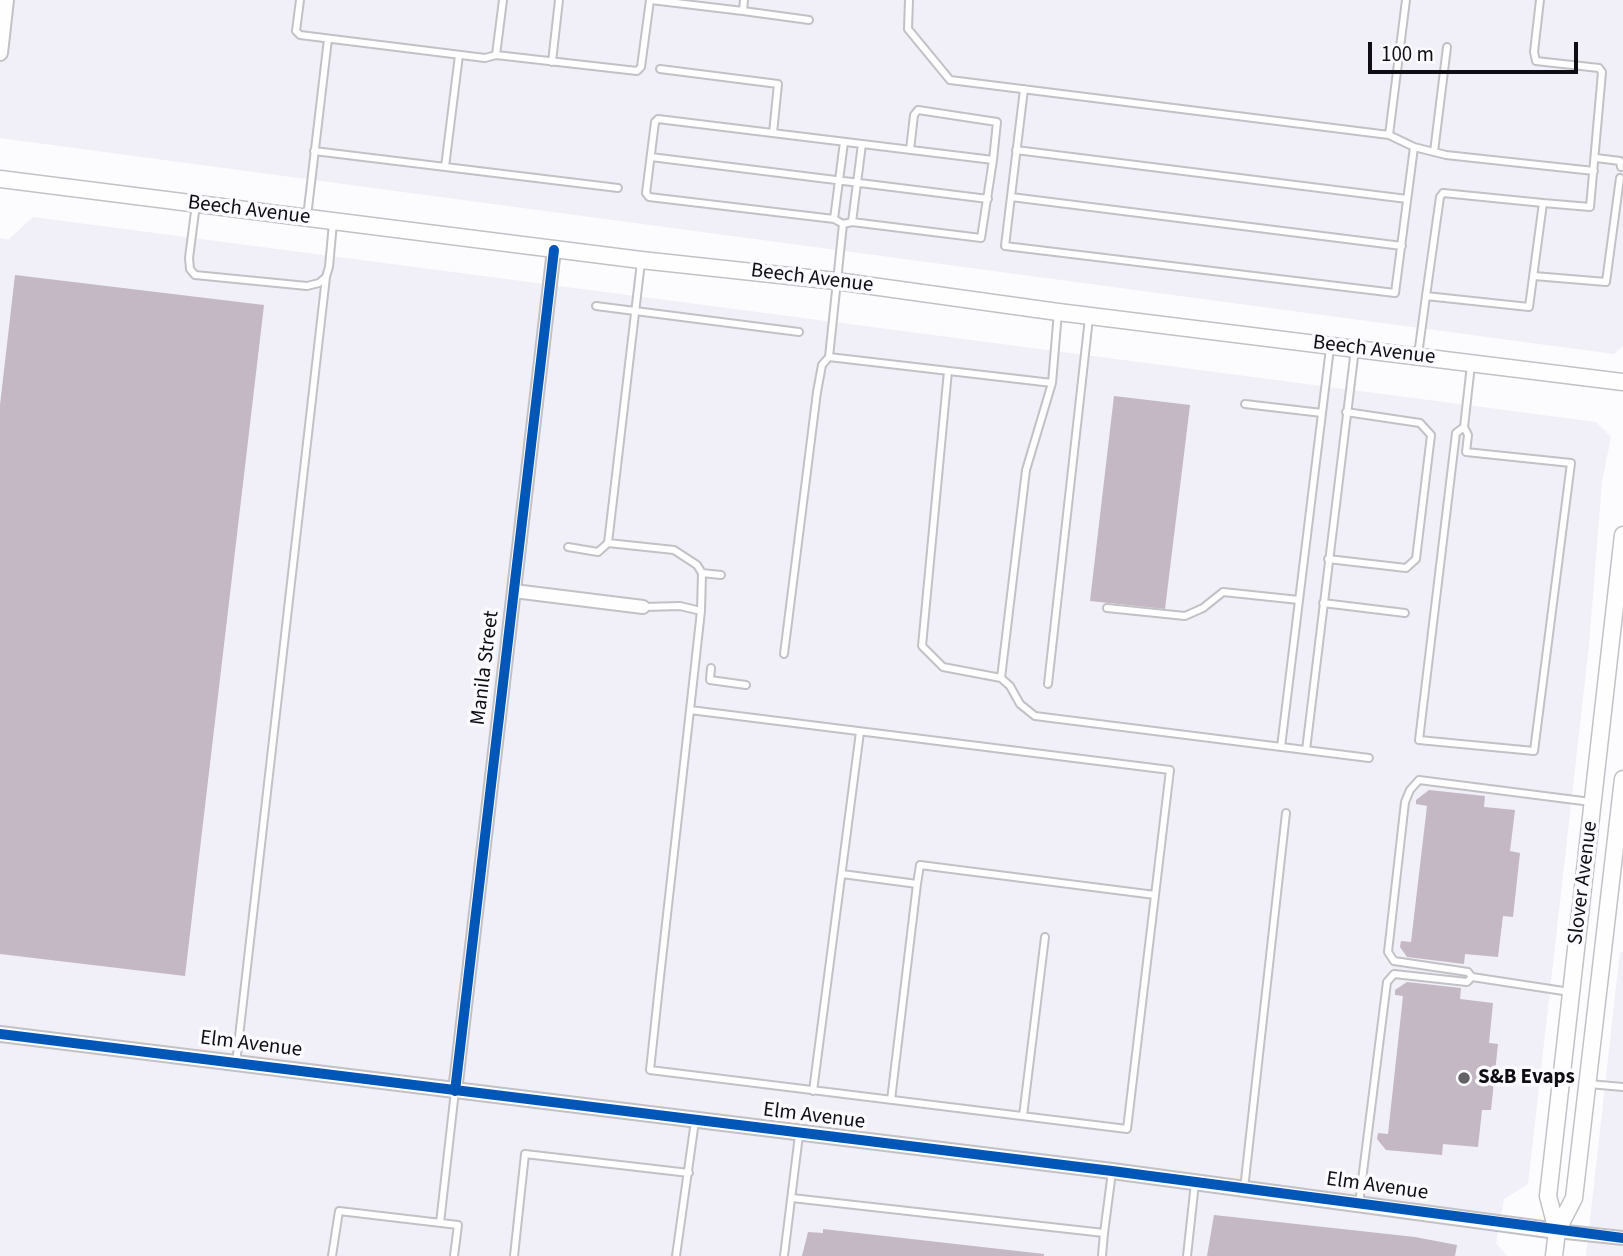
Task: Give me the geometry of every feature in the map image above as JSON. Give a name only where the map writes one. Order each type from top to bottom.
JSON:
[{"type":"main road","name":"Beech Avenue","points":[[0,179],[554,250],[836,281],[1089,316],[1623,382]]},
{"type":"main road","name":"Slover Avenue","points":[[1557,1231],[1548,1196],[1623,535]]},
{"type":"main road","name":"Slover Avenue","points":[[1554,1256],[1557,1231],[1574,1198],[1619,843],[1623,779]]},
{"type":"street","points":[[0,53],[6,0]]},
{"type":"street","name":"Manila Street","points":[[455,1091],[554,250]]},
{"type":"street","points":[[514,591],[643,607]]},
{"type":"street","name":"Elm Avenue","points":[[0,1034],[799,1135],[1112,1171],[1623,1238]]},
{"type":"lane","points":[[300,0],[296,31],[304,36],[485,58],[496,55],[640,70],[650,0],[809,20]]},
{"type":"lane","points":[[496,55],[503,0]]},
{"type":"lane","points":[[552,62],[559,0]]},
{"type":"lane","points":[[743,11],[744,0]]},
{"type":"lane","points":[[909,0],[908,29],[944,77],[1389,135],[1414,147],[1434,152],[1594,171]]},
{"type":"lane","points":[[1389,135],[1406,0]]},
{"type":"lane","points":[[1418,357],[1443,193],[1588,208],[1596,158],[1594,148],[1602,72],[1599,68],[1536,61],[1534,52],[1540,0]]},
{"type":"lane","points":[[306,218],[328,38]]},
{"type":"lane","points":[[1434,152],[1447,47]]},
{"type":"lane","points":[[445,167],[459,55]]},
{"type":"lane","points":[[660,69],[778,84],[773,133]]},
{"type":"lane","points":[[1024,89],[1005,246],[1395,293],[1414,147]]},
{"type":"lane","points":[[843,225],[852,222],[983,237],[997,122],[918,110],[914,115],[910,150]]},
{"type":"lane","points":[[843,225],[834,219],[649,197],[646,193],[654,122],[658,119],[993,160]]},
{"type":"lane","points":[[834,219],[844,142]]},
{"type":"lane","points":[[852,222],[862,144]]},
{"type":"lane","points":[[314,150],[618,188]]},
{"type":"lane","points":[[1016,150],[1407,200]]},
{"type":"lane","points":[[651,157],[988,199]]},
{"type":"lane","points":[[1596,158],[1620,161],[1621,167]]},
{"type":"lane","points":[[1534,276],[1606,282],[1620,178]]},
{"type":"lane","points":[[1011,197],[1402,246]]},
{"type":"lane","points":[[1426,296],[1526,309],[1531,305],[1544,203]]},
{"type":"lane","points":[[196,204],[189,258],[195,275],[307,286],[319,283],[326,277]]},
{"type":"lane","points":[[236,1063],[333,221]]},
{"type":"lane","points":[[784,654],[817,392],[822,365],[829,357],[843,225]]},
{"type":"lane","points":[[568,547],[598,552],[608,543],[641,260]]},
{"type":"lane","points":[[596,306],[799,332]]},
{"type":"lane","points":[[1001,678],[1026,470],[1052,383],[1058,312]]},
{"type":"lane","points":[[1048,684],[1089,316]]},
{"type":"lane","points":[[1281,747],[1330,346]]},
{"type":"lane","points":[[1306,750],[1355,349]]},
{"type":"lane","points":[[829,357],[1052,383]]},
{"type":"lane","points":[[1464,427],[1456,433],[1419,740],[1534,751],[1571,463],[1466,452],[1464,427],[1472,364]]},
{"type":"lane","points":[[948,371],[922,646],[943,667],[1001,678],[1010,686],[1020,704],[1035,716],[1369,758]]},
{"type":"lane","points":[[1245,404],[1322,413]]},
{"type":"lane","points":[[1328,559],[1406,568],[1416,559],[1428,463],[1431,435],[1420,423],[1346,412]]},
{"type":"lane","points":[[608,543],[674,550],[697,565],[702,573],[701,611],[690,710],[650,1070],[1127,1129],[1170,770],[690,710]]},
{"type":"lane","points":[[702,573],[721,575]]},
{"type":"lane","points":[[1107,607],[1185,616],[1203,608],[1223,592],[1299,600]]},
{"type":"lane","points":[[1323,603],[1405,613]]},
{"type":"lane","points":[[643,607],[680,607],[701,611]]},
{"type":"lane","points":[[711,668],[709,680],[746,685]]},
{"type":"lane","points":[[813,1091],[860,732]]},
{"type":"lane","points":[[1570,992],[1472,977],[1468,972],[1394,961],[1388,951],[1402,822],[1410,790],[1419,780],[1594,802]]},
{"type":"lane","points":[[1244,1189],[1286,813]]},
{"type":"lane","points":[[891,1100],[920,865],[1155,895]]},
{"type":"lane","points":[[842,874],[918,884]]},
{"type":"lane","points":[[1023,1116],[1045,937]]},
{"type":"lane","points":[[1359,1204],[1387,982],[1394,974],[1467,982],[1472,977]]},
{"type":"lane","points":[[1587,1084],[1623,1087]]},
{"type":"lane","points":[[440,1223],[455,1091]]},
{"type":"lane","points":[[676,1256],[695,1121]]},
{"type":"lane","points":[[784,1256],[799,1135]]},
{"type":"lane","points":[[514,1256],[525,1154],[689,1173]]},
{"type":"lane","points":[[1102,1256],[1112,1171]]},
{"type":"lane","points":[[1187,1256],[1195,1183]]},
{"type":"lane","points":[[792,1198],[1104,1233]]},
{"type":"lane","points":[[332,1256],[338,1211],[458,1226],[454,1256]]},
{"type":"shaded area","points":[[0,0],[1623,0],[1623,346],[1614,354],[0,138]]},
{"type":"shaded area","points":[[33,217],[1596,422],[1611,437],[1602,481],[1589,645],[1528,1184],[1504,1199],[1496,1243],[1507,1256],[0,1256],[0,238],[8,240]]},
{"type":"shaded area","points":[[1620,952],[1623,952],[1623,1256],[1586,1256]]},
{"type":"building","points":[[15,275],[264,305],[185,976],[0,954],[0,405]]},
{"type":"building","points":[[1114,396],[1190,405],[1165,609],[1090,601]]},
{"type":"building","points":[[1429,790],[1485,796],[1484,807],[1515,810],[1510,851],[1520,853],[1513,917],[1503,916],[1498,957],[1465,954],[1464,964],[1407,957],[1400,947],[1401,941],[1411,942],[1427,806],[1416,804],[1416,800]]},
{"type":"building","points":[[1407,982],[1461,988],[1460,999],[1493,1003],[1489,1043],[1498,1044],[1491,1110],[1482,1110],[1478,1147],[1443,1144],[1442,1155],[1386,1150],[1377,1139],[1378,1133],[1388,1134],[1403,996],[1395,995],[1395,990]]},
{"type":"building","points":[[1214,1215],[1415,1237],[1457,1245],[1455,1256],[1207,1256]]},
{"type":"building","points":[[823,1229],[1044,1256],[802,1256],[808,1232],[823,1233]]},
{"type":"cycle path","points":[[455,1091],[554,250]]},
{"type":"cycle path","points":[[0,1034],[1112,1171],[1623,1238]]},
{"type":"place","name":"S&B Evaps","points":[[1464,1078]]}]
